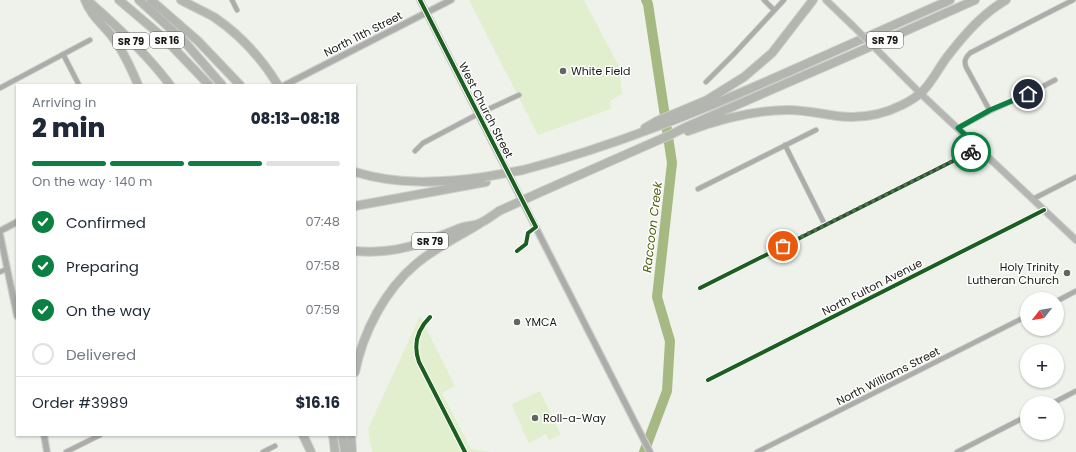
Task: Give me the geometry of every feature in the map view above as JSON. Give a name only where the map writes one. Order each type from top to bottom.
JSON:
[{"type":"highway","points":[[86,0],[88,9],[112,36],[120,48],[138,84]]},
{"type":"highway","name":"SR 79","points":[[86,0],[134,44],[169,84]]},
{"type":"highway","name":"SR 16","points":[[119,0],[165,39],[208,84]]},
{"type":"highway","name":"SR 16","points":[[139,0],[183,40],[221,84]]},
{"type":"highway","points":[[151,0],[198,41],[239,84]]},
{"type":"highway","points":[[180,0],[210,15],[229,28],[266,67],[277,84]]},
{"type":"highway","points":[[356,206],[527,169],[586,152],[629,137],[657,121],[684,113],[732,86],[759,65],[772,53],[813,0]]},
{"type":"highway","name":"SR 79","points":[[684,113],[736,96],[950,0]]},
{"type":"highway","name":"SR 79","points":[[356,251],[374,252],[400,250],[435,239],[462,228],[479,224],[499,211],[543,191],[975,0]]},
{"type":"highway","points":[[686,129],[736,117],[768,112],[789,110],[844,117],[870,116],[895,108],[921,94],[946,59],[972,27],[1006,0]]},
{"type":"highway","points":[[356,172],[409,182],[485,179]]},
{"type":"highway","points":[[356,368],[362,345],[369,330],[385,299],[400,279],[416,263],[443,244],[479,224]]},
{"type":"highway","points":[[303,436],[311,452]]},
{"type":"highway","points":[[333,436],[335,452]]},
{"type":"highway","points":[[342,436],[345,452]]},
{"type":"highway","points":[[351,436],[352,452]]},
{"type":"main road","points":[[826,0],[921,94],[1076,240]]},
{"type":"street","points":[[232,0],[237,10]]},
{"type":"street","name":"West Church Street","points":[[420,0],[650,452]]},
{"type":"street","name":"North 11th Street","points":[[287,84],[451,0]]},
{"type":"street","points":[[764,0],[774,10]]},
{"type":"street","points":[[706,82],[784,0]]},
{"type":"street","points":[[990,110],[966,67],[964,62],[966,57],[970,53],[1015,28],[1073,0]]},
{"type":"street","points":[[0,88],[90,40]]},
{"type":"street","points":[[63,54],[78,84]]},
{"type":"street","points":[[958,128],[990,110],[1028,94],[1055,80]]},
{"type":"street","points":[[415,151],[423,143],[478,114],[519,95]]},
{"type":"street","points":[[698,189],[816,130]]},
{"type":"street","points":[[785,145],[825,225]]},
{"type":"street","points":[[700,288],[979,148]]},
{"type":"street","points":[[1033,199],[1076,177]]},
{"type":"street","name":"North Fulton Avenue","points":[[708,380],[1044,210]]},
{"type":"street","points":[[0,231],[16,223]]},
{"type":"street","points":[[0,234],[16,311]]},
{"type":"street","points":[[0,272],[7,269]]},
{"type":"street","points":[[1064,297],[1076,291]]},
{"type":"street","name":"North Williams Street","points":[[757,452],[1020,320]]},
{"type":"street","points":[[1064,397],[1076,391]]},
{"type":"street","points":[[957,452],[1020,420]]},
{"type":"street","points":[[44,436],[47,452]]},
{"type":"street","points":[[66,452],[98,436]]},
{"type":"street","points":[[263,452],[275,446]]},
{"type":"green space","name":"White Field","points":[[469,0],[584,0],[619,66],[622,94],[610,101],[611,109],[538,135]]},
{"type":"green space","points":[[420,316],[455,386],[442,393],[471,449],[491,452],[372,452],[368,429]]},
{"type":"green space","name":"Roll-a-Way","points":[[540,391],[561,435],[549,440],[546,434],[529,443],[512,406],[514,403]]},
{"type":"waterway","name":"Raccoon Creek","points":[[644,452],[667,391],[670,341],[657,297],[672,163],[648,4],[646,0]]},
{"type":"cycle path","points":[[420,0],[536,227],[528,233],[526,244],[517,251]]},
{"type":"cycle path","points":[[700,288],[979,148]]},
{"type":"cycle path","points":[[708,380],[1044,210]]},
{"type":"cycle path","points":[[430,317],[419,332],[416,344],[417,356],[465,452]]},
{"type":"way so far","points":[[783,246],[971,152]]},
{"type":"place","name":"White Field","points":[[563,71]]},
{"type":"place","name":"Holy Trinity Lutheran Church","points":[[1067,273]]},
{"type":"place","name":"YMCA","points":[[517,322]]},
{"type":"place","name":"Roll-a-Way","points":[[535,418]]},
{"type":"route","points":[[971,152],[979,148],[958,128],[990,110],[1013,99],[1028,94]]}]
